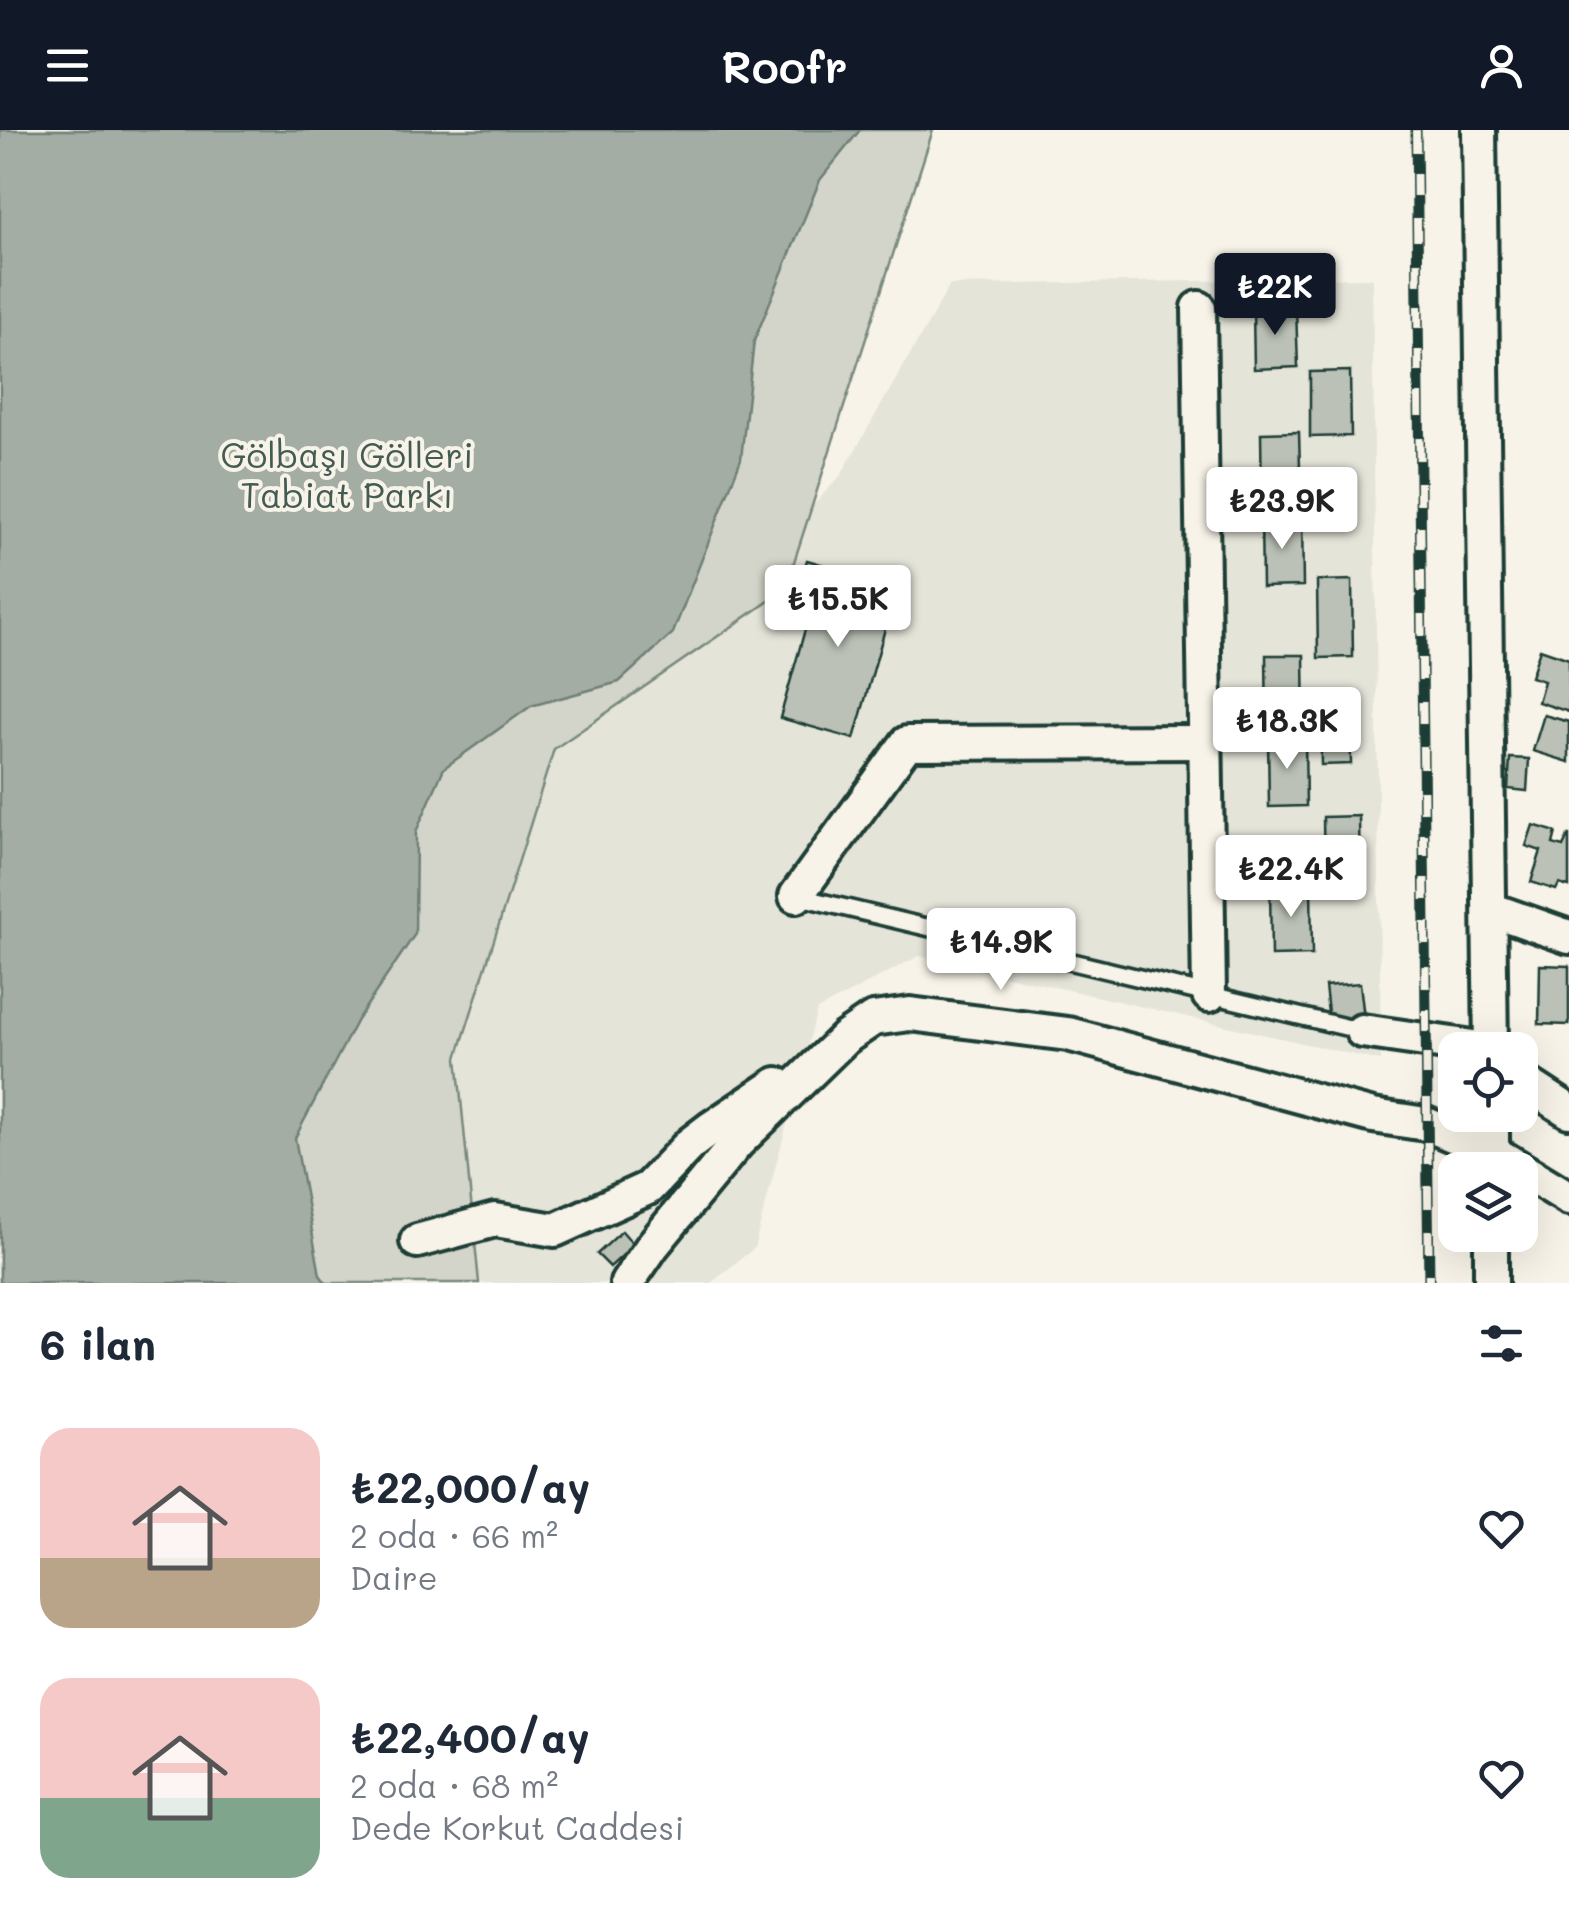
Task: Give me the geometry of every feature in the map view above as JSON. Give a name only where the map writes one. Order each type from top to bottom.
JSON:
[{"type":"street","points":[[1479,130],[1491,1032]]},
{"type":"street","points":[[1198,308],[1209,995]]},
{"type":"street","points":[[796,896],[907,743],[1205,742]]},
{"type":"street","points":[[1490,909],[1569,937]]},
{"type":"street","points":[[417,1242],[495,1220],[555,1230],[648,1188],[710,1128],[873,1019],[910,1014],[1068,1034],[1372,1116],[1426,1124],[1476,1152]]},
{"type":"street","points":[[1362,1032],[1438,1042]]},
{"type":"street","points":[[626,1283],[737,1143],[845,1038]]},
{"type":"street","points":[[1538,1091],[1569,1111]]},
{"type":"street","points":[[1538,1183],[1569,1198]]},
{"type":"street","points":[[1491,1252],[1491,1283]]},
{"type":"lane","points":[[796,896],[1362,1032]]},
{"type":"shaded area","name":"Gölbaşı Gölleri Tabiat Parkı","points":[[0,130],[860,130],[820,180],[754,341],[741,459],[673,633],[619,682],[531,706],[444,768],[416,832],[415,934],[357,1020],[295,1138],[320,1275],[326,1283],[0,1283]]},
{"type":"shaded area","points":[[1372,278],[1381,1061],[919,956],[817,1010],[754,1248],[711,1283],[395,1283],[515,742],[709,619],[841,475],[950,285]]},
{"type":"green space","name":"Gölbaşı Gölleri Tabiat Parkı","points":[[0,130],[933,130],[785,590],[554,749],[457,1058],[479,1283],[0,1283]]},
{"type":"building","points":[[1296,308],[1298,367],[1254,369],[1253,309]]},
{"type":"building","points":[[1350,371],[1351,436],[1310,437],[1310,372]]},
{"type":"building","points":[[1299,432],[1301,506],[1262,506],[1261,433]]},
{"type":"building","points":[[1302,516],[1303,586],[1262,587],[1261,517]]},
{"type":"building","points":[[807,560],[897,586],[854,739],[780,718],[819,580],[802,575]]},
{"type":"building","points":[[1352,580],[1353,657],[1318,658],[1317,581]]},
{"type":"building","points":[[1540,649],[1569,659],[1569,712],[1538,702],[1544,681],[1531,677]]},
{"type":"building","points":[[1266,655],[1304,655],[1305,727],[1267,727]]},
{"type":"building","points":[[1350,704],[1351,764],[1321,765],[1320,705]]},
{"type":"building","points":[[1544,715],[1569,722],[1569,762],[1533,751]]},
{"type":"building","points":[[1268,738],[1305,738],[1306,806],[1269,807]]},
{"type":"building","points":[[1510,758],[1529,759],[1527,791],[1508,789]]},
{"type":"building","points":[[1359,816],[1360,881],[1324,882],[1323,817]]},
{"type":"building","points":[[1533,825],[1556,832],[1553,844],[1563,847],[1569,834],[1569,887],[1559,884],[1556,890],[1531,882],[1541,851],[1526,846]]},
{"type":"building","points":[[1311,884],[1312,955],[1271,956],[1270,885]]},
{"type":"building","points":[[1540,965],[1569,966],[1569,1025],[1539,1024]]},
{"type":"building","points":[[1360,983],[1364,1018],[1329,1022],[1325,986]]},
{"type":"building","points":[[622,1231],[634,1245],[610,1267],[597,1254]]},
{"type":"railway","points":[[1416,130],[1429,1283]]}]
